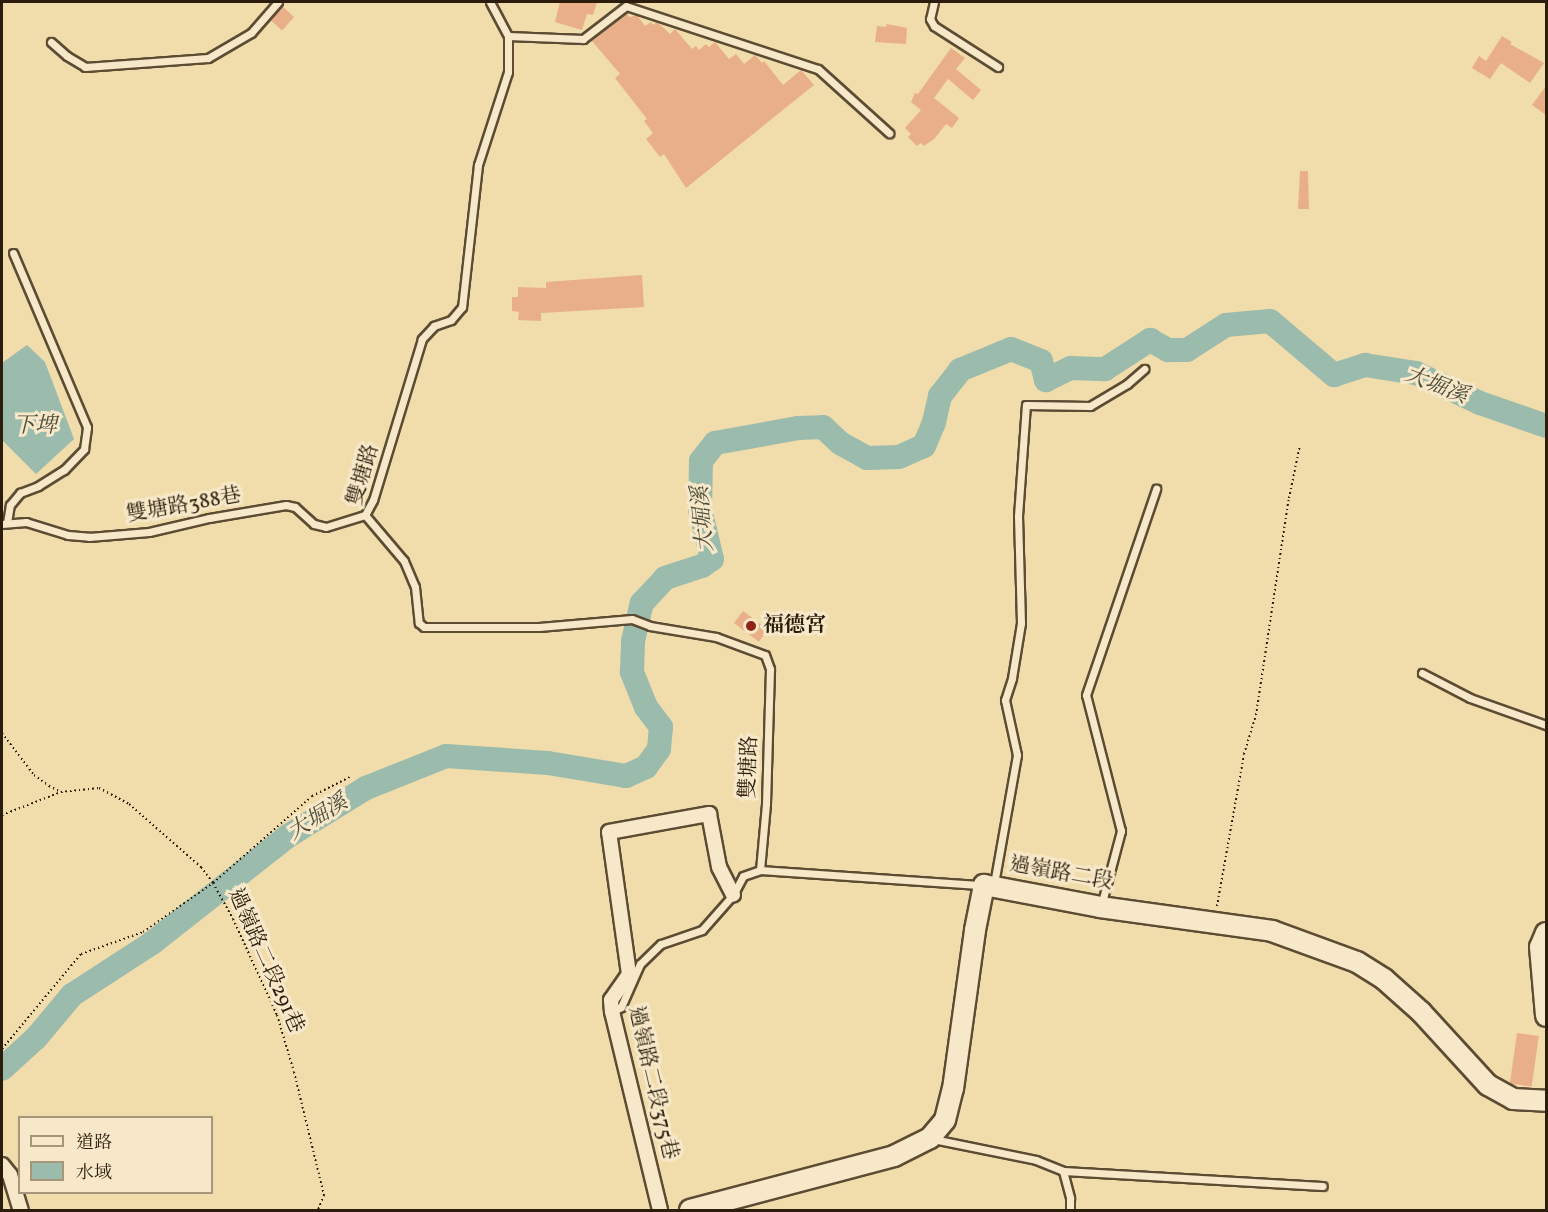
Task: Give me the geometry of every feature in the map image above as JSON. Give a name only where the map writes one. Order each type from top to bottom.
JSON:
[{"type":"street","name":"過嶺路二段375巷","points":[[660,1210],[612,1012],[611,1000],[629,974],[609,832],[709,814],[719,867],[733,895]]},
{"type":"street","name":"過嶺路二段","points":[[690,1210],[894,1156],[930,1138],[945,1120],[953,1089],[975,930],[989,886],[1100,907],[1214,921],[1272,931],[1357,962],[1384,979],[1421,1012],[1488,1085],[1513,1099],[1546,1101]]},
{"type":"street","points":[[1546,933],[1540,947],[1546,1016]]},
{"type":"street","points":[[2,1164],[10,1175],[21,1210]]},
{"type":"lane","points":[[51,42],[67,56],[85,67],[208,58],[251,33],[278,2]]},
{"type":"lane","name":"雙塘路","points":[[490,2],[508,36],[508,72],[478,165],[462,307],[451,320],[434,326],[422,339],[374,500],[365,515],[404,561],[415,587],[418,623],[424,627],[538,627],[632,619],[650,626],[732,641],[765,655],[769,662],[766,804],[760,870]]},
{"type":"lane","points":[[934,2],[930,19],[934,26],[998,66]]},
{"type":"lane","points":[[508,36],[583,39],[626,6],[818,69],[889,134]]},
{"type":"lane","points":[[4,524],[10,505],[20,493],[38,486],[64,470],[84,449],[87,427],[13,253]]},
{"type":"lane","points":[[612,1012],[621,1007],[640,964],[661,944],[702,930],[733,895],[743,876],[760,870],[989,886],[1017,755],[1005,699],[1012,678],[1021,623],[1018,516],[1026,405],[1090,406],[1127,384],[1144,369]]},
{"type":"lane","points":[[1100,907],[1121,831],[1086,695],[1156,489]]},
{"type":"lane","name":"雙塘路388巷","points":[[4,524],[26,522],[68,535],[89,537],[149,532],[286,505],[295,507],[314,524],[326,528],[365,515]]},
{"type":"lane","points":[[1422,673],[1470,698],[1546,725]]},
{"type":"lane","points":[[930,1138],[1036,1160],[1063,1171],[1323,1186]]},
{"type":"lane","points":[[1063,1171],[1070,1197],[1070,1210]]},
{"type":"path","points":[[1214,921],[1244,754],[1256,715],[1289,498],[1300,445]]},
{"type":"path","points":[[2,733],[34,775],[62,792]]},
{"type":"path","points":[[2,1049],[81,954],[143,932],[213,883],[312,796],[350,777]]},
{"type":"path","name":"過嶺路二段291巷","points":[[2,815],[62,792],[99,788],[129,804],[201,867],[233,918],[277,1015],[294,1072],[324,1195],[318,1210]]},
{"type":"water","name":"下埤","points":[[27,345],[45,362],[74,439],[36,474],[2,440],[2,363]]},
{"type":"building","points":[[560,2],[597,2],[593,15],[587,14],[582,30],[555,22]]},
{"type":"building","points":[[283,7],[294,17],[282,30],[271,20]]},
{"type":"building","points":[[627,14],[630,17],[637,15],[645,26],[651,22],[653,25],[657,22],[670,34],[675,29],[692,49],[696,46],[699,50],[706,44],[709,47],[715,42],[729,59],[736,54],[744,64],[755,55],[762,63],[764,61],[783,85],[801,70],[814,85],[686,188],[664,154],[660,157],[646,139],[653,133],[644,121],[647,119],[615,78],[620,74],[592,41]]},
{"type":"building","points":[[887,24],[907,28],[906,44],[875,42],[877,26],[886,27]]},
{"type":"building","points":[[1502,36],[1512,42],[1510,44],[1544,63],[1530,83],[1501,63],[1490,79],[1472,68],[1479,56],[1486,61]]},
{"type":"building","points":[[951,48],[965,58],[956,69],[981,90],[973,100],[948,79],[934,98],[959,118],[952,128],[946,124],[934,139],[924,146],[921,143],[917,146],[908,137],[911,134],[905,128],[921,110],[911,102],[915,93],[918,94]]},
{"type":"building","points":[[1546,86],[1546,115],[1532,105]]},
{"type":"building","points":[[1300,171],[1308,171],[1309,209],[1298,209]]},
{"type":"building","points":[[642,275],[644,307],[541,313],[541,321],[518,320],[519,312],[512,311],[512,297],[518,297],[518,287],[546,288],[546,282]]},
{"type":"building","name":"福德宮","points":[[743,611],[768,630],[759,642],[734,623]]},
{"type":"building","points":[[1517,1033],[1539,1036],[1532,1087],[1510,1084]]},
{"type":"waterway","name":"大堀溪","points":[[2,1069],[36,1038],[72,995],[152,943],[288,836],[366,788],[446,756],[548,763],[626,776],[646,767],[659,749],[661,727],[646,707],[632,672],[633,641],[642,603],[665,578],[702,566],[712,559],[700,509],[701,461],[715,443],[798,428],[823,427],[840,443],[867,458],[899,457],[924,446],[934,422],[940,396],[960,370],[1011,349],[1041,361],[1046,380],[1071,368],[1105,369],[1150,340],[1168,350],[1187,350],[1226,325],[1270,321],[1334,375],[1365,365],[1416,373],[1480,403],[1546,426]]},
{"type":"place","name":"福德宮","points":[[751,626]]}]
